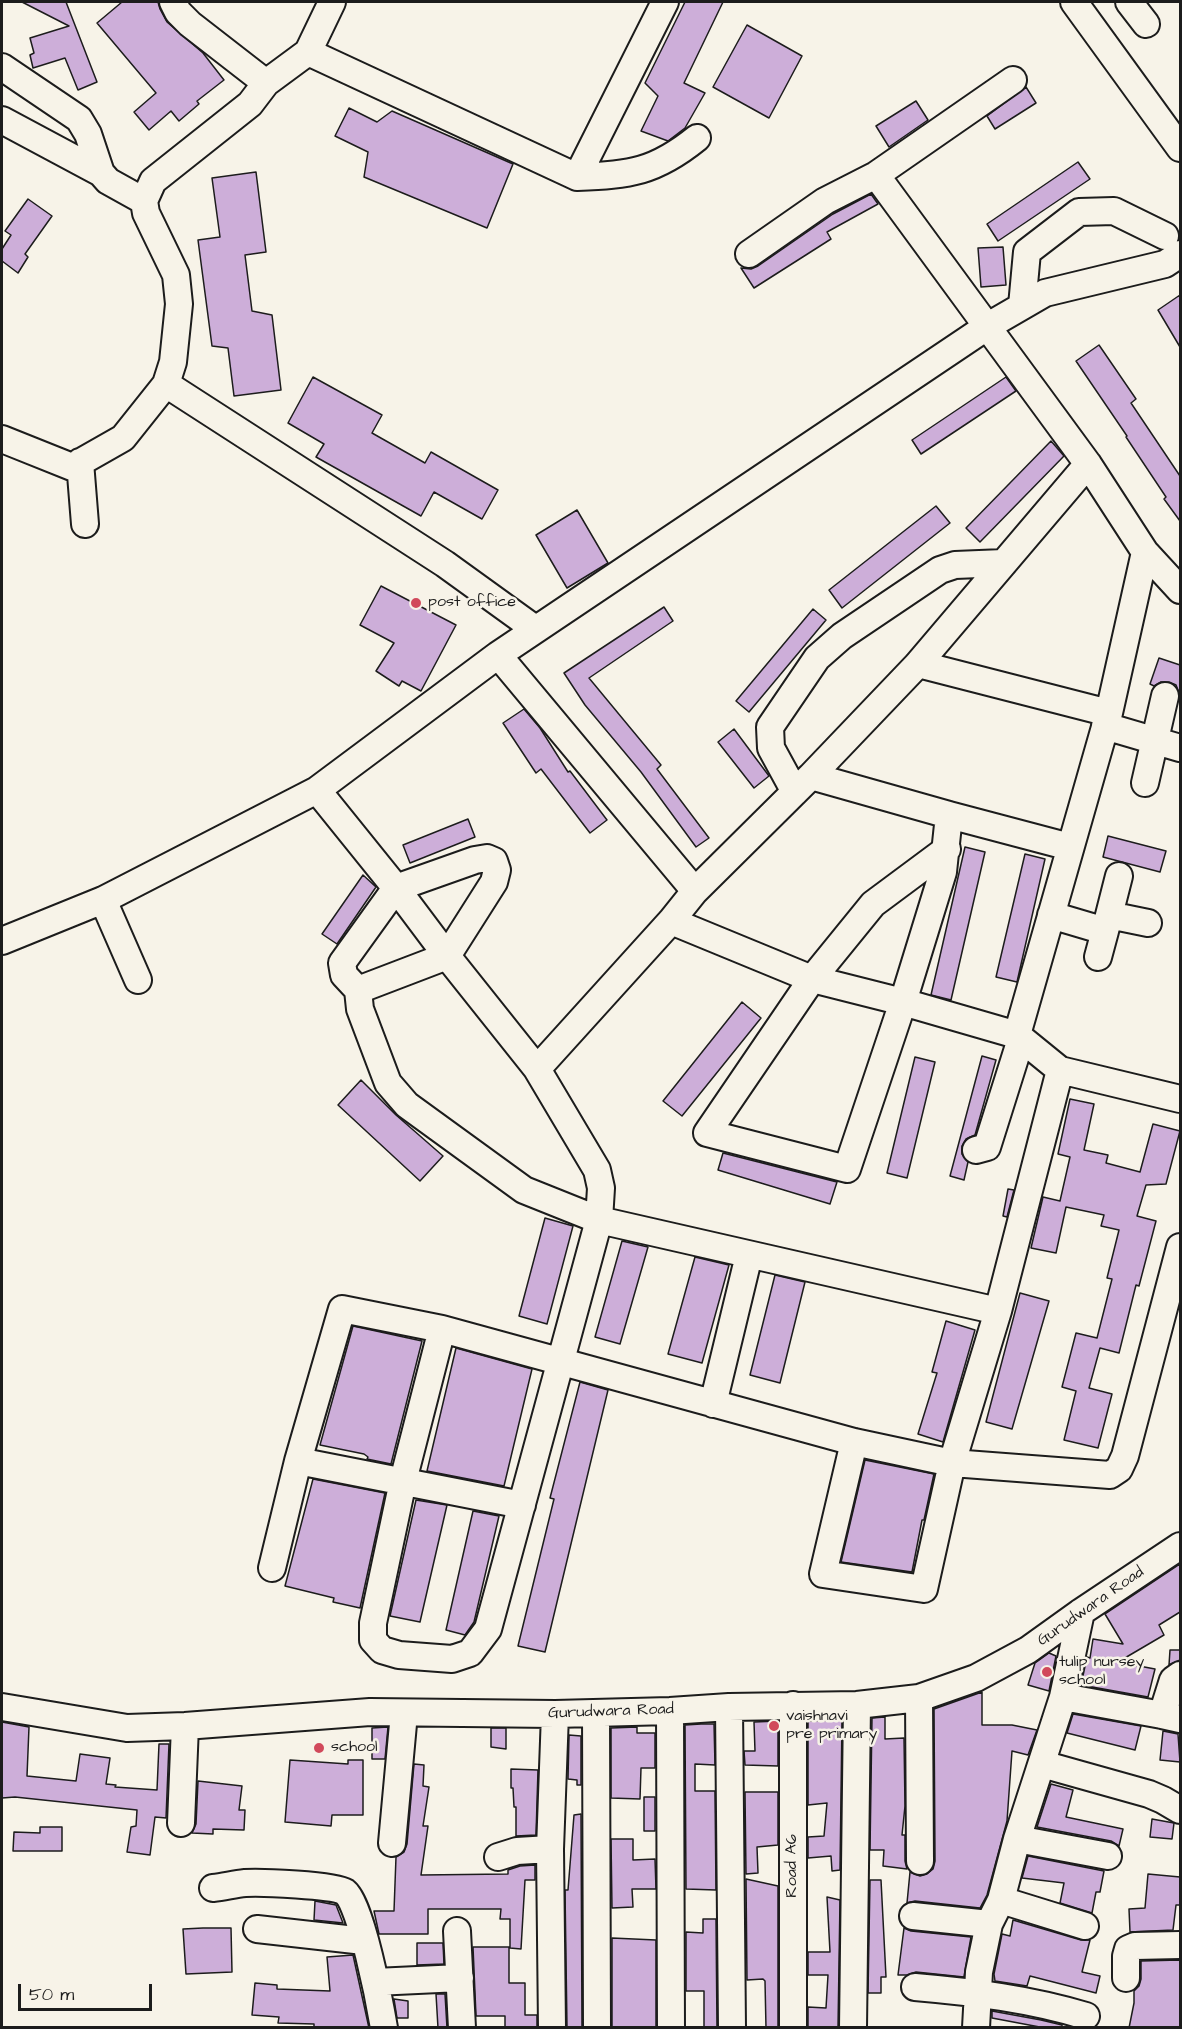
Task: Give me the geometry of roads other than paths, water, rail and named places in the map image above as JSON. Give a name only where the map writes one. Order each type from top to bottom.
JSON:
[{"type":"street","points":[[173,2],[178,12],[190,24],[266,84]]},
{"type":"street","points":[[2,439],[72,466],[123,438],[166,384],[173,362],[179,304],[176,275],[147,213],[144,201],[153,181],[250,104],[266,84],[308,52],[332,2]]},
{"type":"street","points":[[577,177],[665,2]]},
{"type":"street","points":[[1074,2],[1180,148]]},
{"type":"street","points":[[1129,2],[1146,24]]},
{"type":"street","points":[[308,52],[577,177],[638,172],[659,165],[678,154],[697,138]]},
{"type":"street","points":[[2,67],[79,119],[88,134],[101,173]]},
{"type":"street","points":[[749,254],[825,201],[876,175],[1012,80]]},
{"type":"street","points":[[2,120],[101,173],[108,181],[144,201]]},
{"type":"street","points":[[876,175],[1088,464],[1145,552],[1180,590]]},
{"type":"street","points":[[2,941],[103,900],[318,790],[535,629],[988,326],[1045,293],[1165,264],[1173,245],[1114,211],[1079,212],[1027,252],[1022,306]]},
{"type":"street","points":[[166,384],[445,564],[535,629]]},
{"type":"street","points":[[80,462],[85,524]]},
{"type":"street","points":[[537,1069],[671,921],[695,891],[803,784],[918,664],[1088,464]]},
{"type":"street","points":[[976,1150],[987,1147],[1019,1037],[1107,720],[1145,552]]},
{"type":"street","points":[[1004,563],[955,565],[940,570],[842,636],[817,658],[770,727],[771,748],[803,784],[949,816],[1070,847]]},
{"type":"street","points":[[498,655],[695,891]]},
{"type":"street","points":[[918,664],[1107,720],[1154,740],[1180,748]]},
{"type":"street","points":[[1145,783],[1165,696]]},
{"type":"street","points":[[318,790],[537,1069],[597,1170],[601,1188],[599,1220],[488,1629],[470,1653],[452,1659],[399,1655],[382,1650],[373,1640],[373,1623],[403,1481],[442,1329]]},
{"type":"street","points":[[947,849],[873,904],[812,980],[707,1133],[847,1169],[903,1002],[943,872],[947,849],[949,816]]},
{"type":"street","points":[[358,990],[447,956],[495,882],[497,870],[494,861],[487,858],[475,860],[396,888],[342,963],[344,975],[358,990],[360,1009],[388,1083],[407,1105],[524,1191],[599,1220],[998,1311]]},
{"type":"street","points":[[1098,957],[1119,876]]},
{"type":"street","points":[[103,900],[138,980]]},
{"type":"street","points":[[1051,915],[1107,923],[1148,923]]},
{"type":"street","points":[[671,921],[812,980],[903,1002],[1019,1037],[1060,1070],[1180,1099]]},
{"type":"street","points":[[854,1442],[823,1574],[924,1589],[952,1463],[998,1311],[1060,1070]]},
{"type":"street","points":[[272,1568],[298,1461],[342,1309],[442,1329],[854,1442],[952,1463],[1110,1475],[1119,1469],[1125,1456],[1175,1291],[1180,1247]]},
{"type":"street","points":[[713,1404],[749,1255]]},
{"type":"street","points":[[298,1461],[522,1505]]},
{"type":"street","name":"Gurudwara Road","points":[[2,1707],[127,1728],[185,1726],[370,1712],[596,1713],[793,1705],[857,1705],[919,1698],[976,1678],[1017,1656],[1180,1546]]},
{"type":"street","points":[[976,2028],[979,1972],[989,1924],[1001,1900],[1017,1839],[1063,1697],[1081,1612]]},
{"type":"street","points":[[1063,1697],[1171,1717],[1173,1680],[1180,1675]]},
{"type":"street","points":[[919,1698],[920,1861]]},
{"type":"street","name":"Road A6","points":[[793,1705],[793,2028]]},
{"type":"street","points":[[853,2028],[857,1705]]},
{"type":"street","points":[[729,1707],[732,2028]]},
{"type":"street","points":[[670,1711],[671,2028]]},
{"type":"street","points":[[392,1843],[404,1713]]},
{"type":"street","points":[[596,1713],[597,2028]]},
{"type":"street","points":[[552,2028],[550,1849],[555,1714]]},
{"type":"street","points":[[181,1822],[185,1726]]},
{"type":"street","points":[[1042,1764],[1149,1794],[1180,1810]]},
{"type":"street","points":[[1017,1839],[1108,1856]]},
{"type":"street","points":[[498,1857],[517,1851],[550,1849]]},
{"type":"street","points":[[213,1888],[245,1883],[334,1888],[345,1893],[352,1902],[364,1941],[384,2028]]},
{"type":"street","points":[[1001,1900],[1084,1926]]},
{"type":"street","points":[[913,1916],[989,1924]]},
{"type":"street","points":[[257,1929],[364,1941]]},
{"type":"street","points":[[457,1931],[462,2028]]},
{"type":"street","points":[[1126,1978],[1128,1948],[1180,1945]]},
{"type":"street","points":[[375,1982],[460,1978]]},
{"type":"street","points":[[915,1987],[978,1992],[1054,2007],[1086,2016]]},
{"type":"place","name":"post office","points":[[416,603]]},
{"type":"place","name":"tulip nursey school","points":[[1047,1672]]},
{"type":"place","name":"vaishnavi pre primary","points":[[774,1726]]},
{"type":"place","name":"school","points":[[319,1748]]}]
